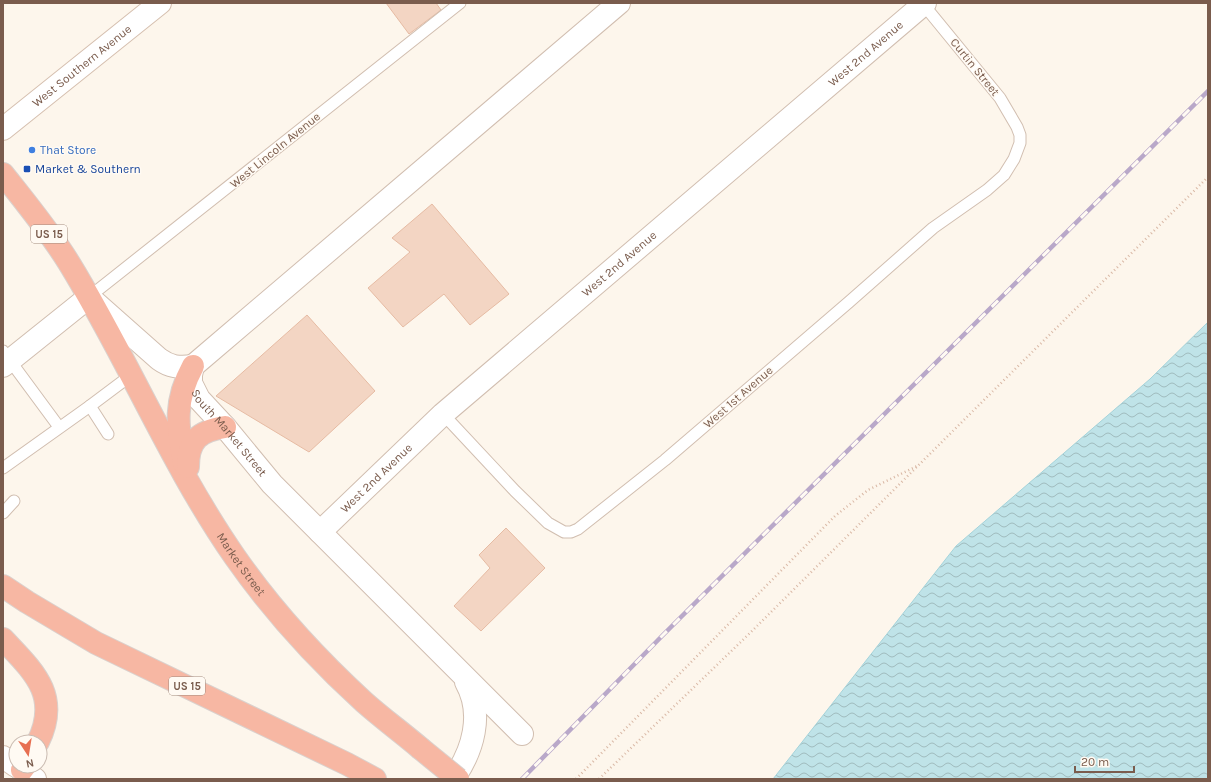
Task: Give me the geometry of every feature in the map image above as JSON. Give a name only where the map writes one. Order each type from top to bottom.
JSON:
[{"type":"highway","name":"US 15","points":[[3,174],[68,262],[89,298]]},
{"type":"highway","name":"Market Street","points":[[89,298],[188,482],[236,558],[287,623],[332,671],[364,702],[458,779]]},
{"type":"highway","points":[[188,482],[178,420],[179,405],[185,381],[193,366]]},
{"type":"highway","points":[[188,482],[190,449],[196,439],[203,433],[212,429],[225,427]]},
{"type":"highway","name":"US 15","points":[[3,586],[26,602],[96,643],[347,764],[375,779]]},
{"type":"highway","points":[[3,639],[28,665],[42,685],[46,706],[46,716],[41,734]]},
{"type":"street","name":"West Southern Avenue","points":[[3,129],[160,3]]},
{"type":"street","points":[[5,359],[89,298],[159,360],[167,365],[176,367],[193,366],[619,3]]},
{"type":"street","name":"West 2nd Avenue","points":[[320,532],[443,414],[923,3]]},
{"type":"street","name":"South Market Street","points":[[193,366],[191,383],[199,399],[225,427],[272,484],[522,734]]},
{"type":"street","name":"South Market Street","points":[[453,779],[464,760],[476,721],[474,701],[470,689],[462,674]]},
{"type":"lane","name":"West Lincoln Avenue","points":[[89,298],[460,3]]},
{"type":"lane","name":"Curtin Street","points":[[923,3],[1000,98],[1017,126],[1020,135]]},
{"type":"lane","name":"West 1st Avenue","points":[[443,414],[515,491],[548,523],[564,532],[570,532],[578,529],[665,460],[933,228],[987,190],[1004,175],[1014,159],[1020,143],[1020,135]]},
{"type":"lane","points":[[5,359],[59,427]]},
{"type":"lane","points":[[3,468],[130,376]]},
{"type":"lane","points":[[90,406],[108,434]]},
{"type":"lane","points":[[3,513],[14,501]]},
{"type":"path","points":[[599,779],[750,633],[1208,177]]},
{"type":"path","points":[[576,779],[835,516],[856,499],[883,482],[918,466]]},
{"type":"water","points":[[1208,322],[1208,779],[773,779],[956,546],[1150,379]]},
{"type":"building","points":[[386,3],[436,3],[441,10],[409,34]]},
{"type":"building","points":[[432,204],[509,294],[470,325],[444,294],[403,327],[368,288],[410,252],[392,238]]},
{"type":"building","points":[[307,315],[375,391],[309,452],[216,396]]},
{"type":"building","points":[[506,528],[545,568],[481,631],[454,606],[490,568],[479,555]]},
{"type":"railway","points":[[522,779],[662,636],[1208,91]]},
{"type":"place","name":"That Store","points":[[32,150]]},
{"type":"place","name":"Market & Southern","points":[[27,169]]}]
